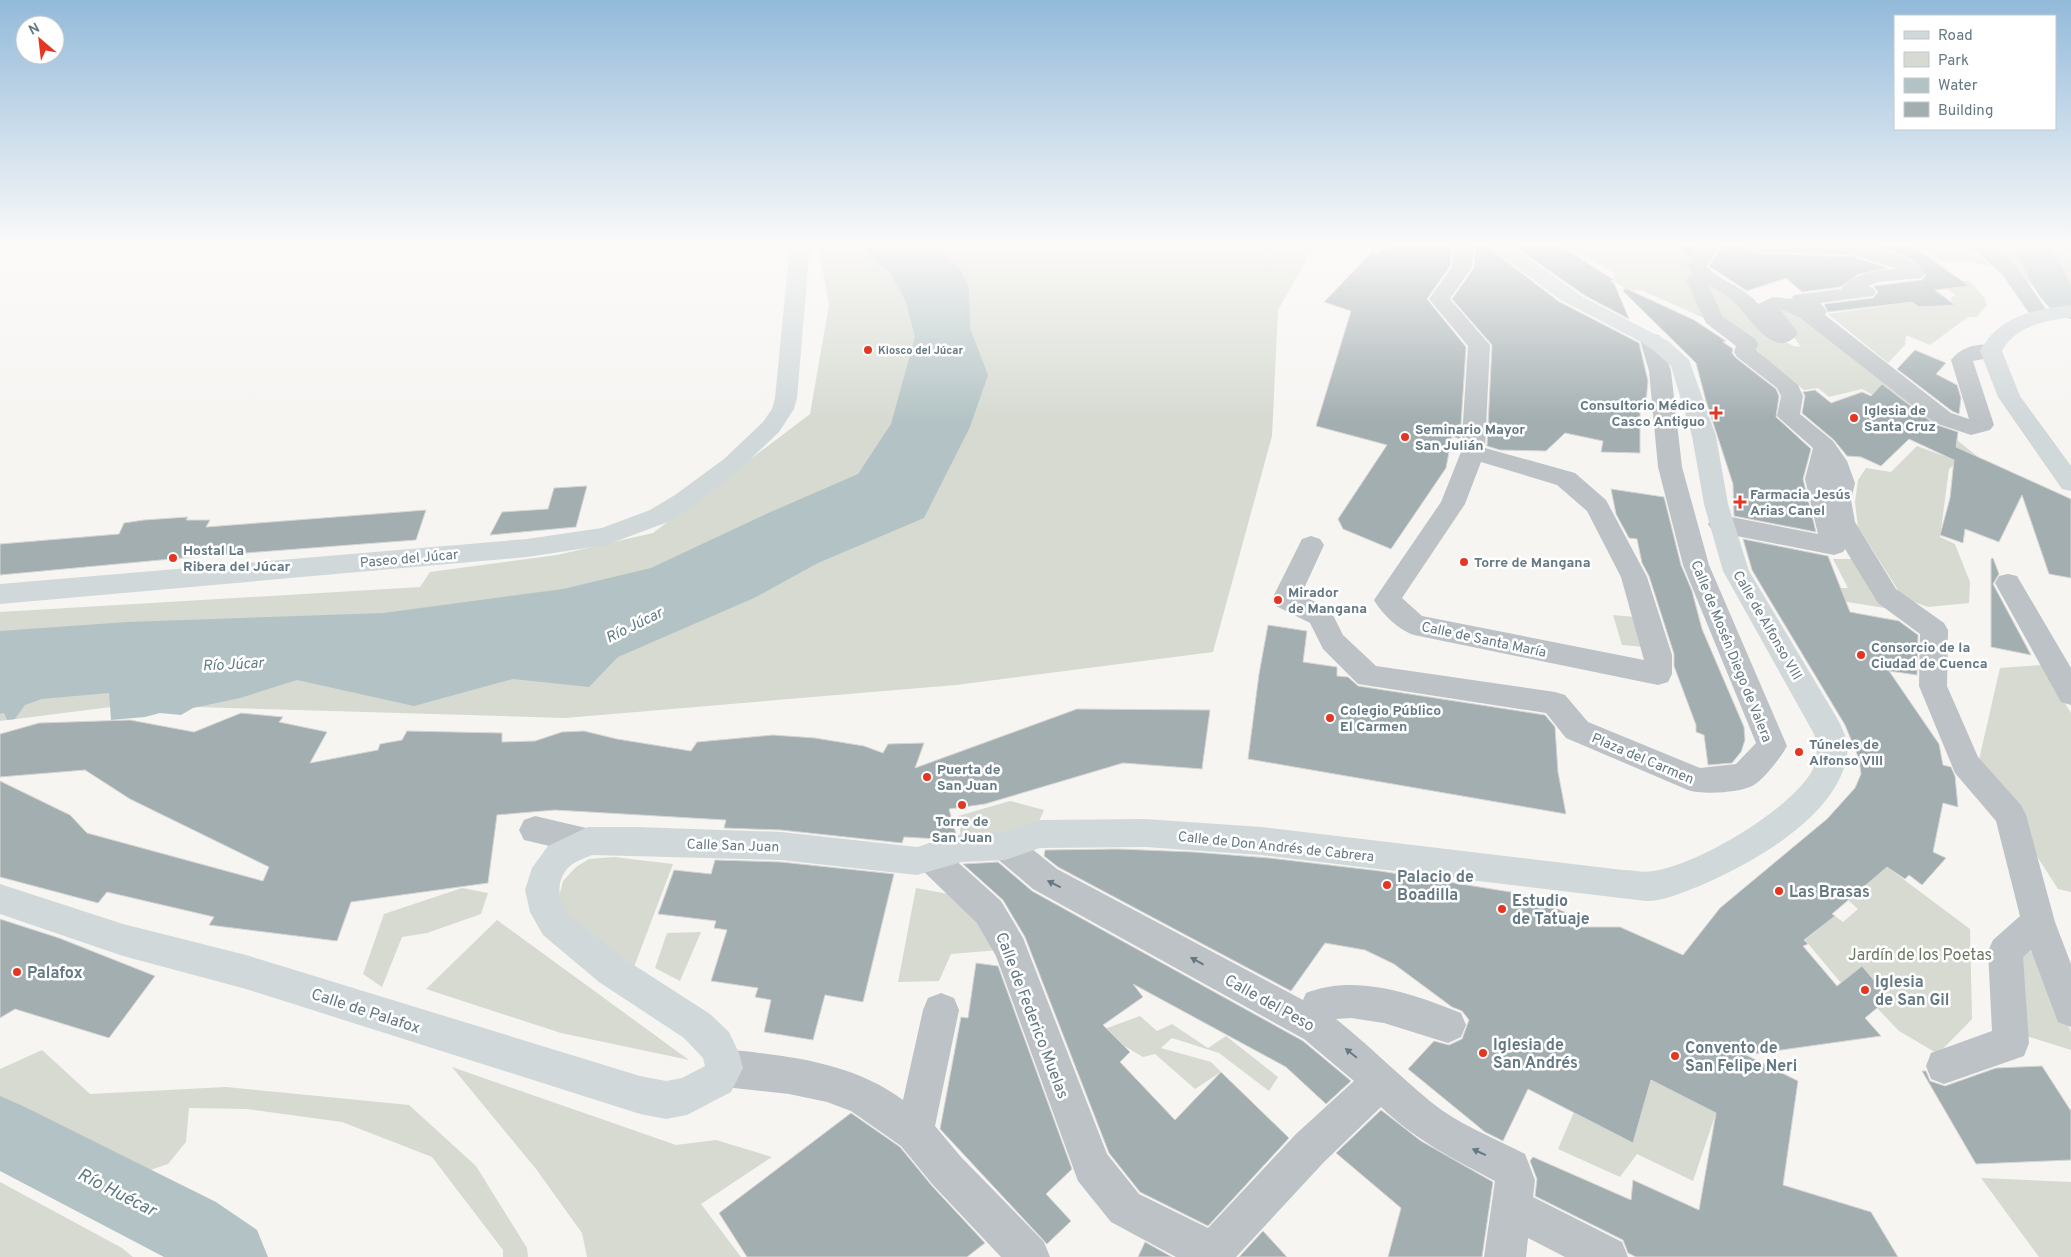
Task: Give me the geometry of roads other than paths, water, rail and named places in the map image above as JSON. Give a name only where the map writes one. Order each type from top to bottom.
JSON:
[{"type":"street","name":"Paseo del Júcar","points":[[0,594],[500,551],[606,536],[659,516],[684,501],[746,452],[778,418],[784,403],[789,372],[795,304]]},
{"type":"street","name":"Calle de Santa María","points":[[1443,304],[1479,345],[1473,452],[1453,504],[1386,600],[1414,625],[1658,674],[1658,656],[1634,577],[1597,506],[1566,479],[1473,452]]},
{"type":"street","name":"Calle de Alfonso VIII","points":[[1581,304],[1651,340],[1676,358],[1686,376],[1704,436],[1722,524],[1736,571],[1831,736],[1832,757],[1821,781],[1808,798],[1793,813],[1738,853],[1665,883],[1652,886],[1623,884]]},
{"type":"street","points":[[1706,304],[1713,319],[1746,344],[1745,352],[1787,385],[1792,396],[1788,416],[1825,446],[1835,461],[1843,483],[1839,500],[1842,522],[1887,596],[1934,630],[1934,686],[1966,764],[2010,815],[2038,922],[2071,1010]]},
{"type":"street","points":[[1747,304],[1765,328],[1774,334],[1782,336],[1787,333],[1771,314],[1767,306],[1770,304]]},
{"type":"street","points":[[1777,304],[1788,305],[1818,320],[1942,418],[1971,428],[1982,426],[1962,360],[1968,353],[1991,351]]},
{"type":"street","points":[[1807,304],[1821,314],[1818,320]]},
{"type":"street","points":[[2048,304],[2059,313]]},
{"type":"street","points":[[1991,351],[1999,337],[2010,329],[2059,313]]},
{"type":"street","name":"Calle de Mosén Diego de Valera","points":[[1651,340],[1660,371],[1670,467],[1696,565],[1772,746],[1744,776]]},
{"type":"street","points":[[1991,351],[2009,397],[2071,482]]},
{"type":"street","points":[[1722,524],[1834,546],[1817,479],[1825,446]]},
{"type":"street","name":"Plaza del Carmen","points":[[1311,545],[1297,576],[1296,585],[1285,598],[1320,616],[1333,642],[1368,676],[1555,703],[1577,730],[1699,781],[1744,776]]},
{"type":"street","points":[[2008,583],[2071,694]]},
{"type":"street","name":"Calle San Juan","points":[[535,830],[588,841],[781,846],[902,861],[917,861],[930,857]]},
{"type":"street","name":"Calle de Don Andrés de Cabrera","points":[[930,857],[962,848],[1005,846],[1040,834],[1058,832],[1176,835],[1261,841],[1623,884]]},
{"type":"street","points":[[588,841],[559,856],[544,878],[542,890],[547,912],[555,924],[579,946],[697,1026],[716,1045],[721,1053],[724,1068],[789,1075],[827,1083],[862,1096],[915,1132],[947,1171],[1029,1257]]},
{"type":"street","name":"Calle del Peso","points":[[1005,846],[1044,879],[1317,1027],[1356,1058],[1437,1129],[1507,1165],[1513,1193]]},
{"type":"street","name":"Calle de Federico Muelas","points":[[930,857],[989,912],[1011,948],[1092,1167],[1125,1208],[1200,1247],[1214,1249],[1262,1208],[1306,1144],[1382,1082]]},
{"type":"street","name":"Calle de Palafox","points":[[0,900],[123,940],[246,972],[640,1095],[666,1100],[687,1096],[718,1079],[724,1068]]},
{"type":"street","points":[[1944,1066],[2011,1043],[2005,950],[2038,922]]},
{"type":"street","points":[[1319,1005],[1330,1002],[1367,1004],[1448,1025]]},
{"type":"street","points":[[915,1132],[941,1010]]},
{"type":"street","points":[[1505,1257],[1513,1193],[1607,1257]]},
{"type":"water","name":"Río Júcar","points":[[906,304],[969,304],[970,328],[988,375],[970,427],[924,518],[818,563],[754,598],[618,657],[589,687],[513,679],[414,706],[297,680],[240,698],[193,708],[181,715],[160,713],[145,717],[111,720],[109,693],[42,699],[25,705],[15,719],[7,720],[4,713],[0,714],[0,631],[127,622],[383,613],[563,589],[651,568],[766,514],[858,474],[891,424],[915,337]]},
{"type":"water","points":[[0,1123],[130,1191],[149,1185],[165,1188],[135,1227],[0,1150]]},
{"type":"water","points":[[182,1211],[242,1257],[175,1257],[154,1239]]},
{"type":"waterway","name":"Río Huécar","points":[[2067,304],[2071,308]]},
{"type":"waterway","name":"Río Huécar","points":[[0,1132],[189,1229],[230,1257]]},
{"type":"place","name":"Kiosco del Júcar","points":[[868,350]]},
{"type":"place","name":"Consultorio Médico Casco Antiguo","points":[[1716,413]]},
{"type":"place","name":"Iglesia de Santa Cruz","points":[[1854,418]]},
{"type":"place","name":"Seminario Mayor San Julián","points":[[1405,437]]},
{"type":"place","name":"Farmacia Jesús Arias Canel","points":[[1740,502]]},
{"type":"place","name":"Hostal La Ribera del Júcar","points":[[173,558]]},
{"type":"place","name":"Torre de Mangana","points":[[1464,562]]},
{"type":"place","name":"Mirador de Mangana","points":[[1278,600]]},
{"type":"place","name":"Consorcio de la Ciudad de Cuenca","points":[[1861,655]]},
{"type":"place","name":"Colegio Público El Carmen","points":[[1330,718]]},
{"type":"place","name":"Túneles de Alfonso VIII","points":[[1799,752]]},
{"type":"place","name":"Puerta de San Juan","points":[[927,777]]},
{"type":"place","name":"Torre de San Juan","points":[[962,805]]},
{"type":"place","name":"Palacio de Boadilla","points":[[1387,885]]},
{"type":"place","name":"Las Brasas","points":[[1779,891]]},
{"type":"place","name":"Estudio de Tatuaje","points":[[1502,909]]},
{"type":"place","name":"Palafox","points":[[17,972]]},
{"type":"place","name":"Iglesia de San Gil","points":[[1865,990]]},
{"type":"place","name":"Iglesia de San Andrés","points":[[1483,1053]]},
{"type":"place","name":"Convento de San Felipe Neri","points":[[1675,1056]]},
{"type":"park label","name":"Jardín de los Poetas","points":[[1920,954]]}]
